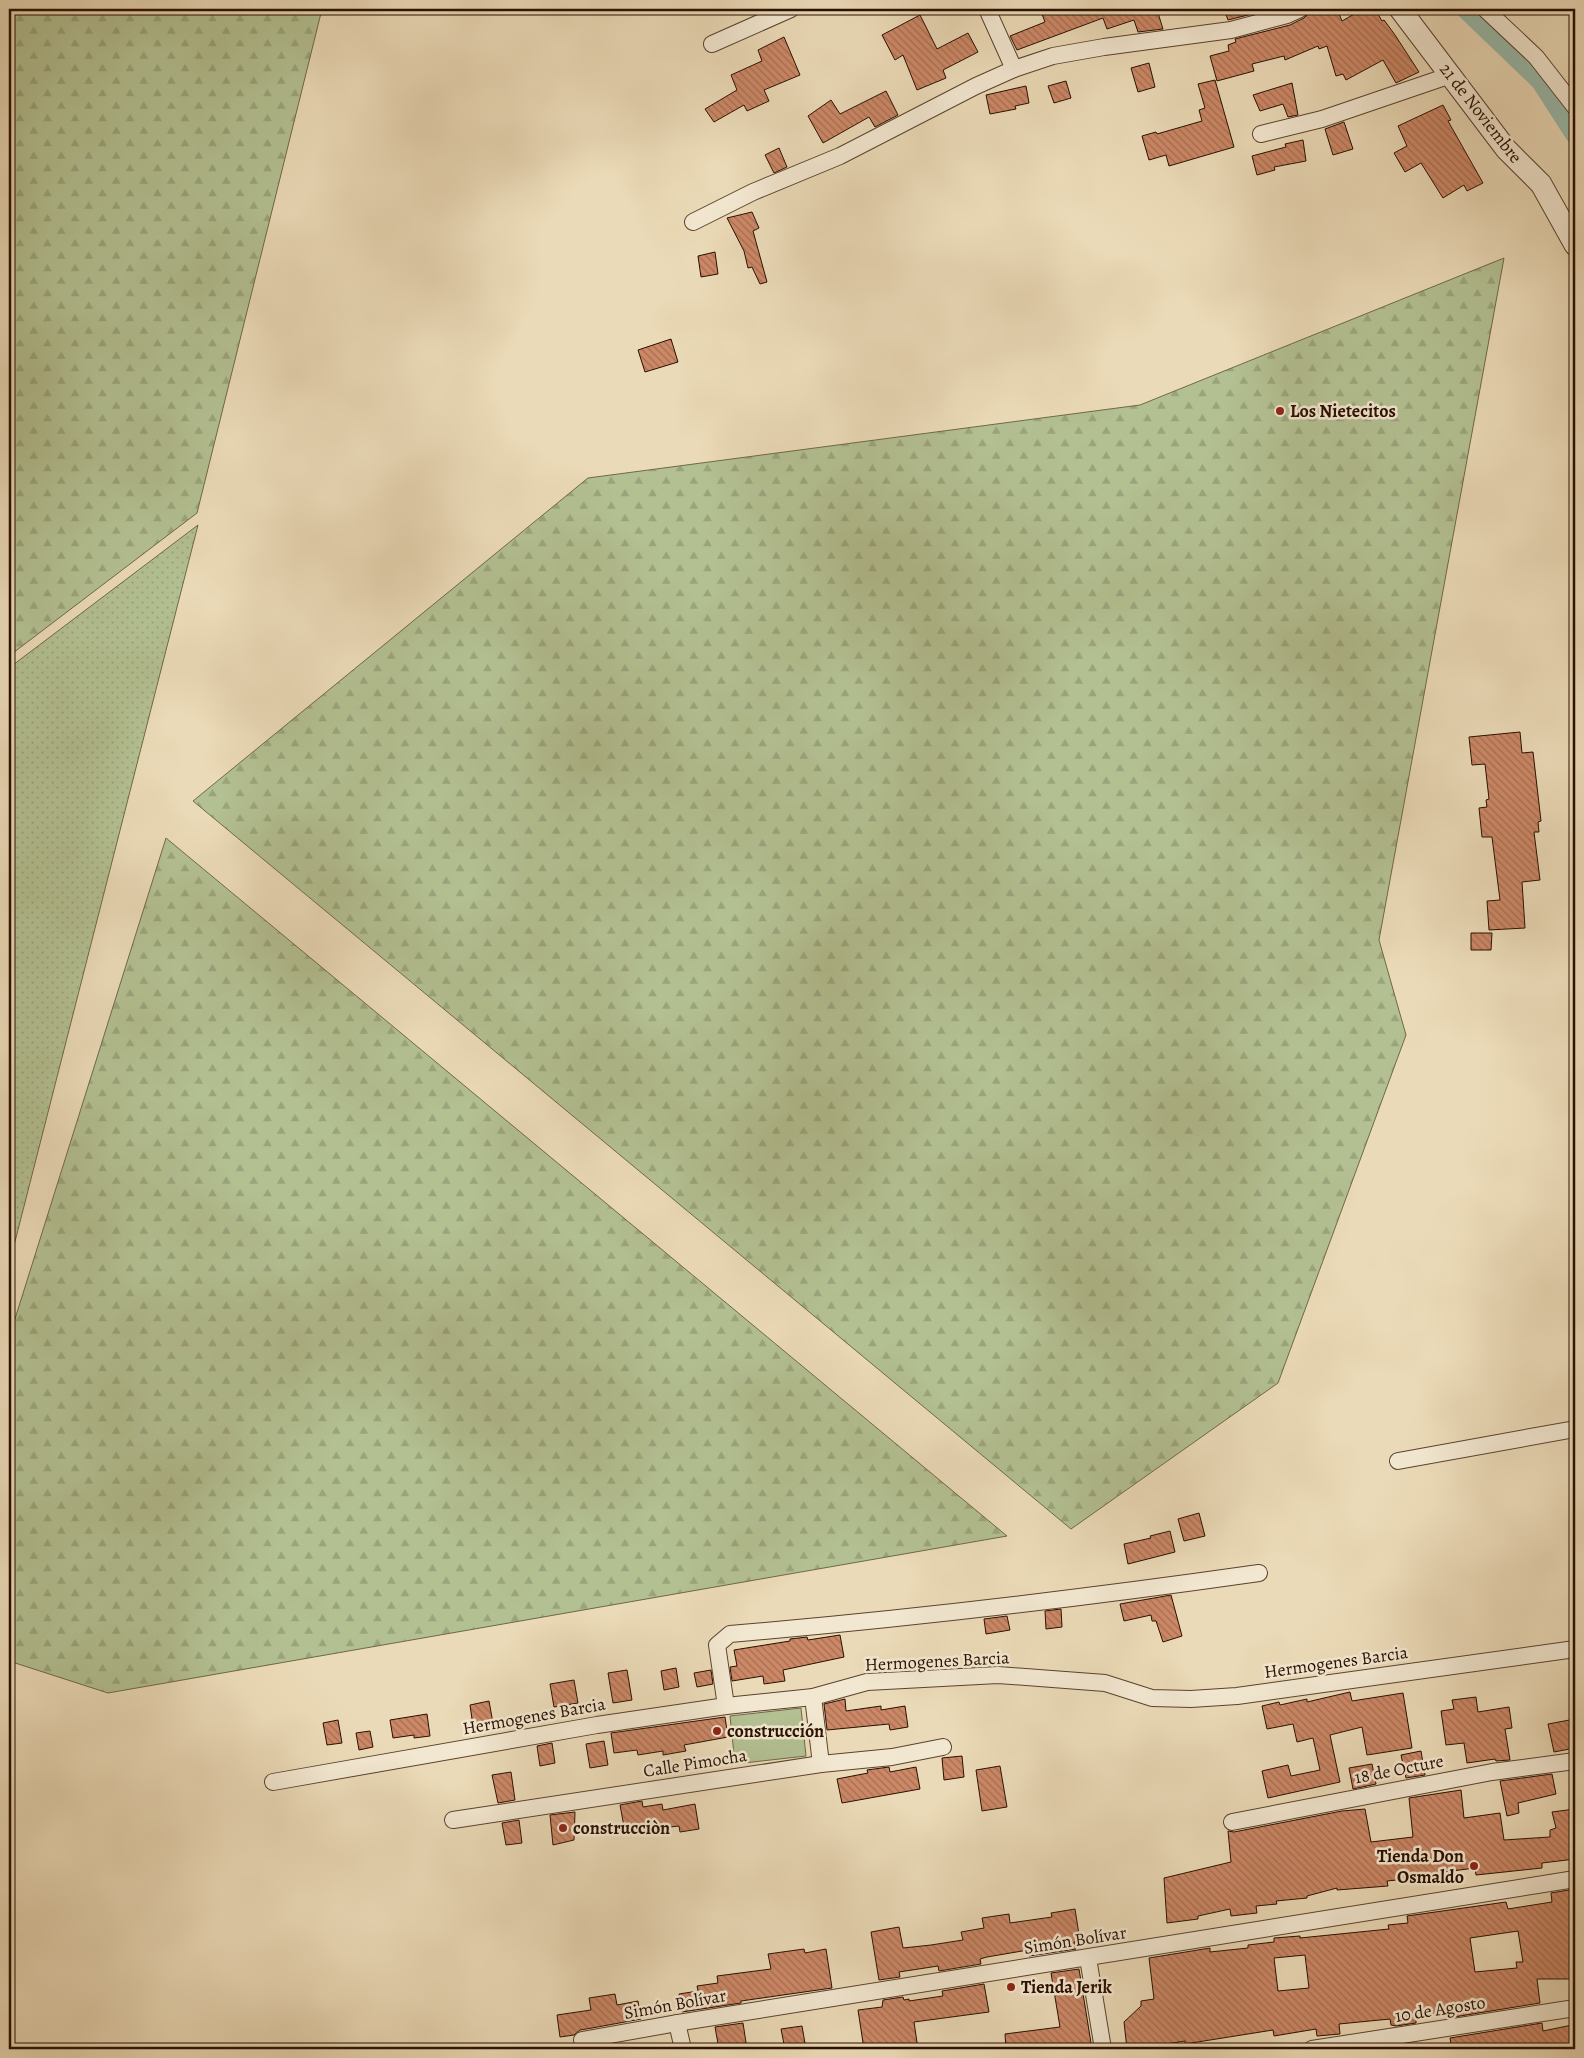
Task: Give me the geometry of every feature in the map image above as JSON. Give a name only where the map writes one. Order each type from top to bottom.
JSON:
[{"type":"street","points":[[712,44],[792,9]]},
{"type":"street","points":[[987,9],[1014,69]]},
{"type":"street","points":[[693,222],[753,192],[840,156],[976,86],[1014,69],[1053,56],[1104,47],[1231,30],[1300,9]]},
{"type":"street","name":"21 de Noviembre","points":[[1400,9],[1506,149],[1541,184],[1575,245]]},
{"type":"street","points":[[1485,9],[1536,56],[1575,107]]},
{"type":"street","points":[[1261,134],[1322,119],[1451,75]]},
{"type":"street","points":[[1398,1461],[1575,1429]]},
{"type":"street","points":[[726,1706],[717,1645],[730,1634],[879,1622],[1099,1596],[1259,1573]]},
{"type":"street","name":"Hermogenes Barcia","points":[[273,1782],[597,1725],[726,1706],[813,1697],[867,1682],[998,1675],[1105,1683],[1152,1698],[1191,1699],[1237,1696],[1575,1649]]},
{"type":"street","points":[[813,1697],[821,1764]]},
{"type":"street","name":"Calle Pimocha","points":[[453,1820],[821,1764],[892,1757],[943,1747]]},
{"type":"street","name":"18 de Octure","points":[[1232,1822],[1492,1772],[1575,1761]]},
{"type":"street","name":"Simón Bolívar","points":[[582,2040],[676,2023],[1575,1879]]},
{"type":"street","points":[[1088,1958],[1102,2049]]},
{"type":"street","name":"10 de Agosto","points":[[1312,2049],[1575,2008]]},
{"type":"street","points":[[676,2023],[682,2049]]},
{"type":"green space","points":[[9,9],[322,9],[197,513],[9,656]]},
{"type":"green space","points":[[1504,258],[1379,940],[1406,1035],[1278,1383],[1071,1529],[193,801],[588,478],[1140,405]]},
{"type":"green space","points":[[198,525],[9,1265],[9,668]]},
{"type":"green space","points":[[166,838],[1007,1536],[108,1693],[9,1661],[9,1338]]},
{"type":"green space","points":[[801,1708],[806,1756],[735,1764],[730,1716]]},
{"type":"building","points":[[1040,9],[1160,9],[1161,12],[1158,13],[1163,29],[1138,32],[1134,20],[1107,29],[1103,18],[1017,50],[1010,36],[1045,22]]},
{"type":"building","points":[[1224,9],[1272,9],[1228,20]]},
{"type":"building","points":[[1310,9],[1337,9],[1342,21],[1363,9],[1375,9],[1382,21],[1384,20],[1395,35],[1419,72],[1396,83],[1383,60],[1346,80],[1343,74],[1336,76],[1327,46],[1319,49],[1318,46],[1285,60],[1284,56],[1252,64],[1254,71],[1217,81],[1210,56],[1229,51],[1228,45],[1236,42],[1235,39],[1290,25],[1304,18]]},
{"type":"building","points":[[920,15],[937,49],[968,33],[978,52],[943,70],[946,78],[917,90],[903,55],[895,60],[882,35]]},
{"type":"building","points":[[784,37],[800,75],[764,90],[769,101],[747,111],[744,105],[714,122],[705,109],[737,90],[731,75],[762,61],[758,50]]},
{"type":"building","points":[[1149,63],[1155,87],[1138,92],[1131,68]]},
{"type":"building","points":[[1215,80],[1234,147],[1169,166],[1166,155],[1149,160],[1142,136],[1156,132],[1157,134],[1202,121],[1199,110],[1205,108],[1198,84]]},
{"type":"building","points":[[1066,81],[1071,98],[1054,103],[1048,86]]},
{"type":"building","points":[[1292,83],[1298,115],[1288,117],[1283,104],[1260,111],[1253,95]]},
{"type":"building","points":[[1026,86],[1029,103],[1015,106],[1016,109],[990,114],[986,95]]},
{"type":"building","points":[[886,91],[898,115],[875,127],[869,117],[823,143],[808,116],[831,100],[840,114]]},
{"type":"building","points":[[1443,105],[1451,120],[1448,121],[1483,183],[1467,191],[1464,185],[1443,198],[1421,163],[1405,172],[1394,153],[1407,146],[1398,126]]},
{"type":"building","points":[[1344,122],[1353,149],[1333,155],[1325,129]]},
{"type":"building","points":[[1303,140],[1306,161],[1274,167],[1275,170],[1257,175],[1252,156],[1286,147],[1285,144]]},
{"type":"building","points":[[779,148],[787,167],[774,173],[765,155]]},
{"type":"building","points":[[752,212],[759,228],[753,231],[767,282],[760,284],[752,267],[748,268],[744,251],[727,218]]},
{"type":"building","points":[[715,252],[718,274],[701,277],[698,256]]},
{"type":"building","points":[[671,339],[678,362],[645,372],[638,350]]},
{"type":"building","points":[[1520,732],[1522,753],[1533,752],[1541,821],[1538,822],[1539,832],[1534,832],[1540,880],[1522,882],[1525,928],[1489,930],[1487,901],[1500,900],[1492,837],[1482,837],[1479,808],[1487,807],[1486,800],[1489,799],[1485,764],[1472,765],[1469,737]]},
{"type":"building","points":[[1471,933],[1492,933],[1491,950],[1471,950]]},
{"type":"building","points":[[1199,1513],[1205,1536],[1184,1541],[1178,1519]]},
{"type":"building","points":[[1170,1531],[1175,1552],[1128,1564],[1124,1544],[1151,1538],[1150,1536]]},
{"type":"building","points":[[1171,1595],[1182,1636],[1163,1642],[1156,1621],[1152,1621],[1151,1615],[1124,1621],[1120,1604]]},
{"type":"building","points":[[1061,1609],[1062,1627],[1046,1629],[1045,1611]]},
{"type":"building","points":[[1007,1616],[1010,1630],[986,1634],[984,1619]]},
{"type":"building","points":[[840,1635],[844,1657],[783,1670],[785,1681],[764,1684],[763,1676],[732,1681],[730,1667],[737,1666],[734,1650],[790,1641],[790,1639],[807,1637],[808,1640]]},
{"type":"building","points":[[676,1668],[679,1687],[664,1690],[661,1671]]},
{"type":"building","points":[[627,1670],[632,1700],[613,1703],[608,1673]]},
{"type":"building","points":[[711,1670],[713,1684],[697,1687],[694,1673]]},
{"type":"building","points":[[574,1680],[578,1703],[554,1707],[550,1684]]},
{"type":"building","points":[[1350,1692],[1352,1701],[1403,1693],[1412,1748],[1367,1755],[1362,1727],[1330,1735],[1340,1782],[1268,1798],[1262,1771],[1288,1765],[1291,1776],[1320,1770],[1313,1738],[1297,1742],[1293,1724],[1267,1729],[1262,1706],[1279,1702],[1280,1705],[1307,1699],[1307,1702]]},
{"type":"building","points":[[1476,1697],[1478,1712],[1509,1707],[1512,1728],[1505,1729],[1510,1760],[1496,1761],[1495,1759],[1467,1763],[1464,1743],[1446,1745],[1441,1711],[1454,1709],[1452,1700]]},
{"type":"building","points":[[845,1699],[846,1711],[881,1706],[881,1710],[905,1706],[908,1727],[890,1730],[889,1724],[827,1730],[824,1704]]},
{"type":"building","points":[[489,1701],[493,1723],[473,1726],[470,1705]]},
{"type":"building","points":[[427,1714],[430,1736],[414,1738],[414,1735],[393,1738],[390,1720]]},
{"type":"building","points":[[725,1717],[728,1737],[684,1745],[686,1751],[663,1755],[663,1751],[638,1755],[637,1750],[614,1753],[611,1733]]},
{"type":"building","points":[[1575,1719],[1575,1748],[1554,1752],[1548,1724]]},
{"type":"building","points":[[338,1720],[342,1743],[327,1745],[323,1723]]},
{"type":"building","points":[[370,1731],[373,1747],[359,1750],[356,1733]]},
{"type":"building","points":[[604,1741],[608,1765],[590,1768],[586,1744]]},
{"type":"building","points":[[552,1743],[555,1763],[540,1766],[537,1746]]},
{"type":"building","points":[[1421,1751],[1425,1775],[1406,1778],[1401,1755]]},
{"type":"building","points":[[962,1756],[964,1777],[944,1780],[942,1758]]},
{"type":"building","points":[[1372,1764],[1376,1784],[1353,1789],[1349,1768]]},
{"type":"building","points":[[1000,1766],[1007,1807],[982,1811],[976,1770]]},
{"type":"building","points":[[889,1767],[890,1772],[916,1767],[920,1789],[842,1803],[837,1779],[868,1773],[867,1770]]},
{"type":"building","points":[[511,1772],[515,1800],[498,1803],[492,1775]]},
{"type":"building","points":[[1552,1774],[1556,1794],[1518,1803],[1519,1813],[1507,1816],[1500,1781]]},
{"type":"building","points":[[1461,1790],[1464,1818],[1500,1813],[1504,1840],[1550,1837],[1550,1830],[1556,1828],[1552,1812],[1575,1809],[1575,1859],[1542,1863],[1542,1868],[1476,1875],[1475,1868],[1444,1872],[1445,1879],[1426,1881],[1426,1877],[1387,1881],[1388,1886],[1337,1890],[1337,1888],[1307,1896],[1307,1898],[1276,1901],[1277,1904],[1256,1906],[1257,1913],[1231,1916],[1230,1909],[1198,1916],[1198,1919],[1167,1923],[1164,1878],[1231,1862],[1228,1831],[1234,1832],[1342,1811],[1365,1809],[1371,1842],[1413,1837],[1409,1798]]},
{"type":"building","points":[[642,1801],[643,1807],[662,1804],[663,1810],[695,1804],[699,1829],[680,1832],[679,1826],[625,1832],[620,1805]]},
{"type":"building","name":"construcciòn","points":[[575,1812],[574,1840],[553,1845],[550,1815]]},
{"type":"building","points":[[519,1820],[522,1843],[506,1845],[502,1823]]},
{"type":"building","points":[[1575,1889],[1575,1979],[1537,1979],[1540,2003],[1448,2018],[1447,2012],[1416,2016],[1416,2023],[1396,2026],[1391,2025],[1390,2019],[1339,2024],[1340,2034],[1317,2036],[1316,2029],[1274,2036],[1273,2030],[1185,2044],[1185,2041],[1143,2049],[1127,2049],[1124,2022],[1141,2006],[1141,2001],[1154,1999],[1149,1958],[1210,1948],[1210,1952],[1248,1948],[1248,1945],[1274,1942],[1274,1938],[1300,1936],[1300,1938],[1389,1929],[1388,1925],[1408,1923],[1407,1916],[1506,1902],[1508,1909],[1552,1902],[1551,1893]],"holes":[[[1518,1931],[1523,1962],[1516,1962],[1517,1968],[1475,1972],[1470,1938]],[[1305,1955],[1309,1988],[1278,1991],[1274,1958]]]},
{"type":"building","points":[[1075,1909],[1080,1941],[1074,1942],[1076,1949],[1029,1956],[1028,1950],[980,1959],[981,1964],[939,1971],[938,1966],[899,1972],[900,1977],[879,1980],[871,1932],[899,1927],[903,1948],[931,1945],[963,1940],[961,1932],[984,1928],[982,1918],[1009,1914],[1010,1923],[1052,1917],[1051,1913]]},
{"type":"building","points":[[804,1949],[805,1953],[826,1949],[832,1988],[741,2001],[741,2003],[682,2012],[679,1994],[698,1991],[697,1986],[718,1983],[717,1976],[771,1969],[768,1954]]},
{"type":"building","points":[[1079,1969],[1092,2049],[1006,2049],[1005,2034],[1060,2027],[1051,1973]]},
{"type":"building","points":[[984,1984],[989,2012],[914,2022],[918,2049],[864,2049],[858,2010],[882,2007],[883,2000],[903,1997],[904,2000],[909,1999],[909,2001],[943,1996],[942,1991]]},
{"type":"building","points":[[615,1994],[617,2005],[638,2001],[641,2019],[580,2030],[574,2035],[560,2037],[557,2015],[591,2010],[589,1998]]},
{"type":"building","points":[[743,2023],[747,2049],[719,2049],[715,2027]]},
{"type":"building","points":[[1542,2023],[1543,2031],[1572,2025],[1575,2049],[1452,2049],[1450,2038]]},
{"type":"building","points":[[802,2026],[806,2049],[785,2049],[781,2029]]},
{"type":"waterway","points":[[1466,9],[1541,81],[1575,134]]},
{"type":"place","name":"Los Nietecitos","points":[[1280,411]]},
{"type":"place","name":"construcción","points":[[717,1731]]},
{"type":"place","name":"construcciòn","points":[[563,1828]]},
{"type":"place","name":"Tienda Don Osmaldo","points":[[1474,1866]]},
{"type":"place","name":"Tienda Jerik","points":[[1011,1987]]}]
